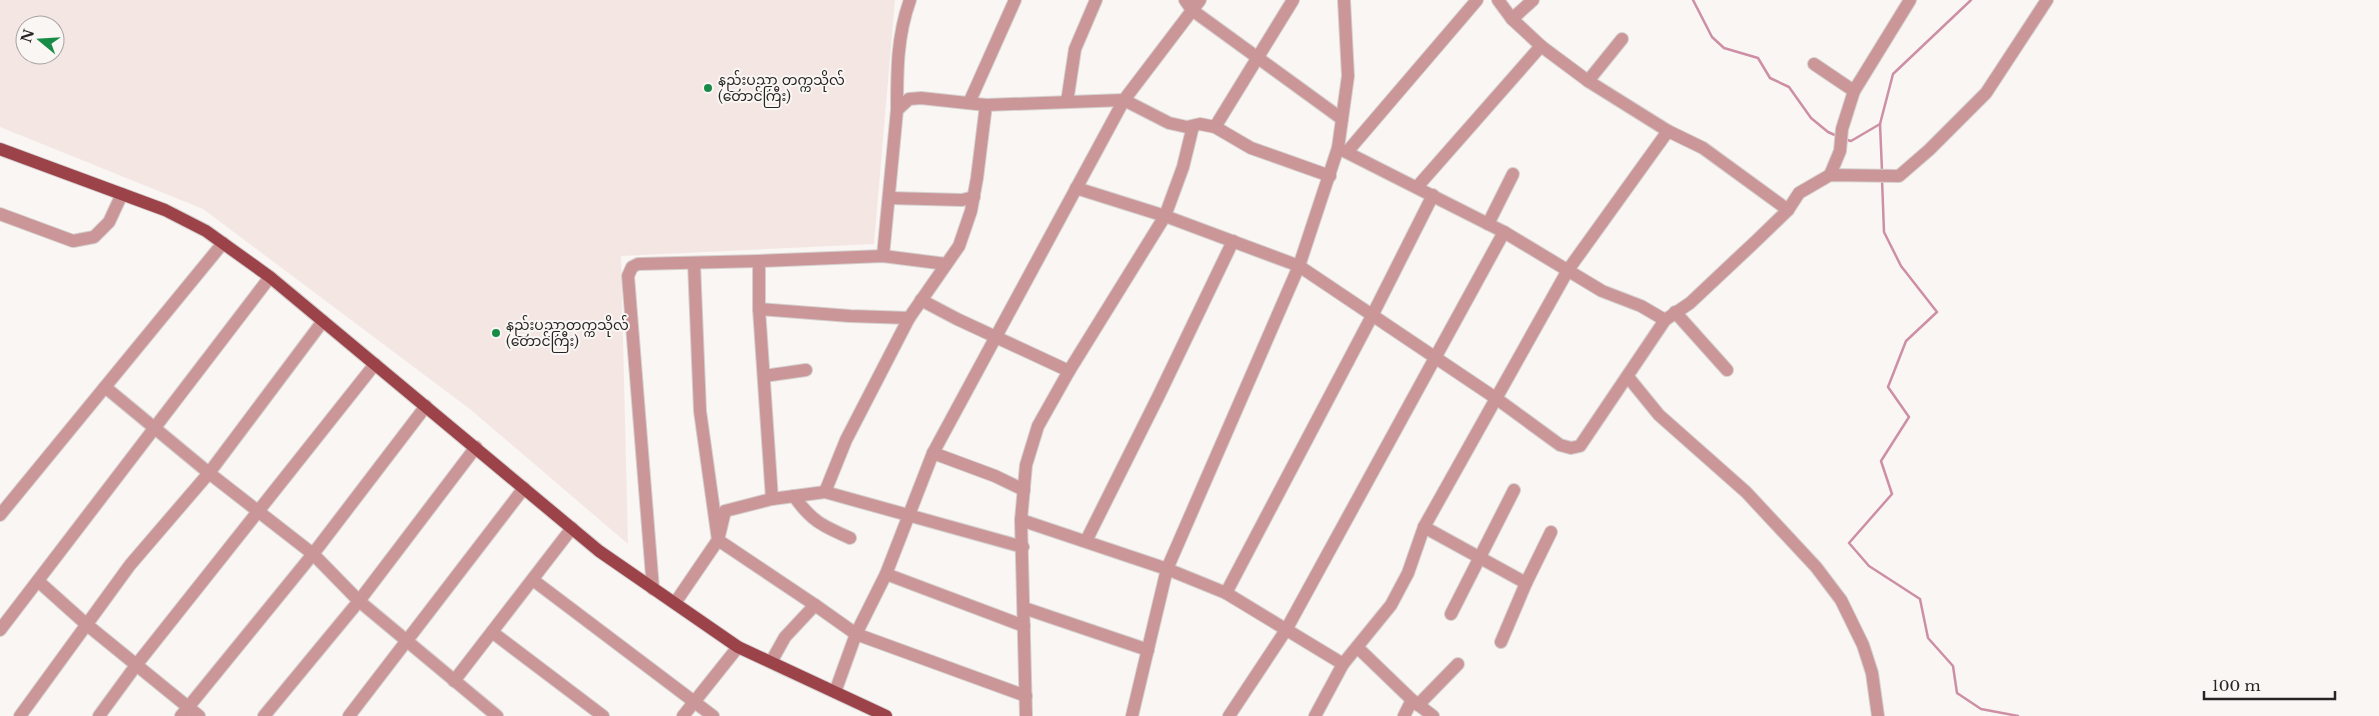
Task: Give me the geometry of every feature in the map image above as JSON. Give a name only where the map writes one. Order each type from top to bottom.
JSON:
[{"type":"main road","points":[[0,149],[165,210],[206,231],[270,277],[599,551],[738,647],[886,716]]},
{"type":"street","points":[[883,256],[897,110],[897,70],[901,24],[910,0]]},
{"type":"street","points":[[969,103],[1015,0]]},
{"type":"street","points":[[1067,102],[1075,49],[1096,0]]},
{"type":"street","points":[[1215,127],[1293,0]]},
{"type":"street","points":[[1343,150],[1342,119],[1348,76],[1344,0]]},
{"type":"street","points":[[1132,716],[1167,569],[1299,266],[1330,176],[1343,150],[1477,0]]},
{"type":"street","points":[[1498,0],[1512,18],[1541,46],[1588,81],[1668,131],[1703,148],[1788,210]]},
{"type":"street","points":[[1512,18],[1534,0]]},
{"type":"street","points":[[1830,175],[1840,151],[1842,129],[1854,91],[1910,0]]},
{"type":"street","points":[[1076,188],[1165,216],[1299,266],[1497,399],[1560,445],[1571,448],[1580,446],[1670,316],[1690,303],[1788,210],[1799,193],[1830,175],[1898,176],[1929,150],[1986,93],[2047,0]]},
{"type":"street","points":[[835,692],[856,634],[886,574],[933,453],[1124,100],[1192,3],[1257,57],[1342,119]]},
{"type":"street","points":[[1588,81],[1622,40]]},
{"type":"street","points":[[1417,187],[1541,46]]},
{"type":"street","points":[[1814,64],[1854,91]]},
{"type":"street","points":[[897,110],[909,99],[921,98],[986,105],[1124,100],[1169,123],[1193,126],[1200,124],[1215,127],[1251,148],[1330,176]]},
{"type":"street","points":[[825,492],[846,440],[909,318],[959,246],[974,197],[986,105]]},
{"type":"street","points":[[1026,716],[1021,520],[1026,465],[1038,426],[1069,371],[1165,216],[1183,167],[1193,126]]},
{"type":"street","points":[[1315,716],[1343,664],[1391,605],[1408,573],[1424,527],[1568,270],[1668,131]]},
{"type":"street","points":[[1343,150],[1504,232],[1602,291],[1670,316],[1727,370]]},
{"type":"street","points":[[1488,224],[1513,174]]},
{"type":"street","points":[[0,214],[73,241],[94,237],[109,222],[122,194]]},
{"type":"street","points":[[1226,593],[1373,314],[1433,195]]},
{"type":"street","points":[[889,198],[962,200],[974,197]]},
{"type":"street","points":[[1229,716],[1286,630],[1434,356],[1504,232]]},
{"type":"street","points":[[1086,541],[1159,396],[1233,241]]},
{"type":"street","points":[[0,516],[223,243]]},
{"type":"street","points":[[653,589],[628,276],[632,267],[638,264],[883,256],[946,264]]},
{"type":"street","points":[[759,261],[759,310],[772,499]]},
{"type":"street","points":[[694,263],[700,411],[718,540],[856,634],[1026,696]]},
{"type":"street","points":[[0,630],[270,277]]},
{"type":"street","points":[[921,300],[1069,371]]},
{"type":"street","points":[[759,310],[909,318]]},
{"type":"street","points":[[20,716],[130,565],[209,473],[324,321]]},
{"type":"street","points":[[98,716],[376,364]]},
{"type":"street","points":[[764,376],[806,370]]},
{"type":"street","points":[[1628,377],[1659,415],[1746,492],[1816,567],[1841,600],[1863,645],[1872,673],[1878,716]]},
{"type":"street","points":[[105,387],[209,473],[313,554],[359,601],[497,716]]},
{"type":"street","points":[[184,711],[313,554],[426,406]]},
{"type":"street","points":[[264,716],[359,601],[476,447]]},
{"type":"street","points":[[933,453],[995,476],[1024,490]]},
{"type":"street","points":[[349,716],[524,488]]},
{"type":"street","points":[[1451,614],[1514,490]]},
{"type":"street","points":[[675,603],[718,540],[725,511],[772,499],[825,492],[908,517],[1023,547]]},
{"type":"street","points":[[794,496],[806,514],[823,526],[850,538]]},
{"type":"street","points":[[1021,520],[1167,569],[1226,593],[1343,664]]},
{"type":"street","points":[[1424,527],[1526,583]]},
{"type":"street","points":[[454,681],[572,528]]},
{"type":"street","points":[[1502,642],[1526,583],[1551,532]]},
{"type":"street","points":[[886,574],[1024,626]]},
{"type":"street","points":[[533,580],[713,716]]},
{"type":"street","points":[[38,581],[136,666],[184,711],[199,716]]},
{"type":"street","points":[[771,662],[785,637],[815,605]]},
{"type":"street","points":[[1024,608],[1148,650]]},
{"type":"street","points":[[492,632],[603,716]]},
{"type":"street","points":[[683,716],[738,647]]},
{"type":"street","points":[[1357,647],[1415,702],[1433,716]]},
{"type":"street","points":[[1404,716],[1415,702],[1458,664]]},
{"type":"shaded area","name":"နည်းပညာတက္ကသိုလ် (တောင်ကြီး)","points":[[0,0],[895,0],[874,244],[621,256],[628,544],[471,410],[203,209],[0,127]]},
{"type":"waterway","points":[[1693,0],[1712,37],[1724,48],[1758,58],[1770,78],[1789,87],[1811,118],[1828,132],[1837,136]]},
{"type":"waterway","points":[[1882,171],[1880,124],[1893,74],[1971,0]]},
{"type":"waterway","points":[[1844,139],[1851,141],[1880,124]]},
{"type":"waterway","points":[[1882,179],[1884,232],[1901,266],[1937,312],[1906,341],[1888,387],[1909,417],[1881,461],[1892,494],[1849,543],[1869,566],[1920,599],[1928,638],[1953,666],[1957,693],[1981,709],[2018,716]]},
{"type":"place","name":"နည်းပညာ တက္ကသိုလ် (တောင်ကြီး)","points":[[708,88]]},
{"type":"place","name":"နည်းပညာတက္ကသိုလ် (တောင်ကြီး)","points":[[496,333]]}]
